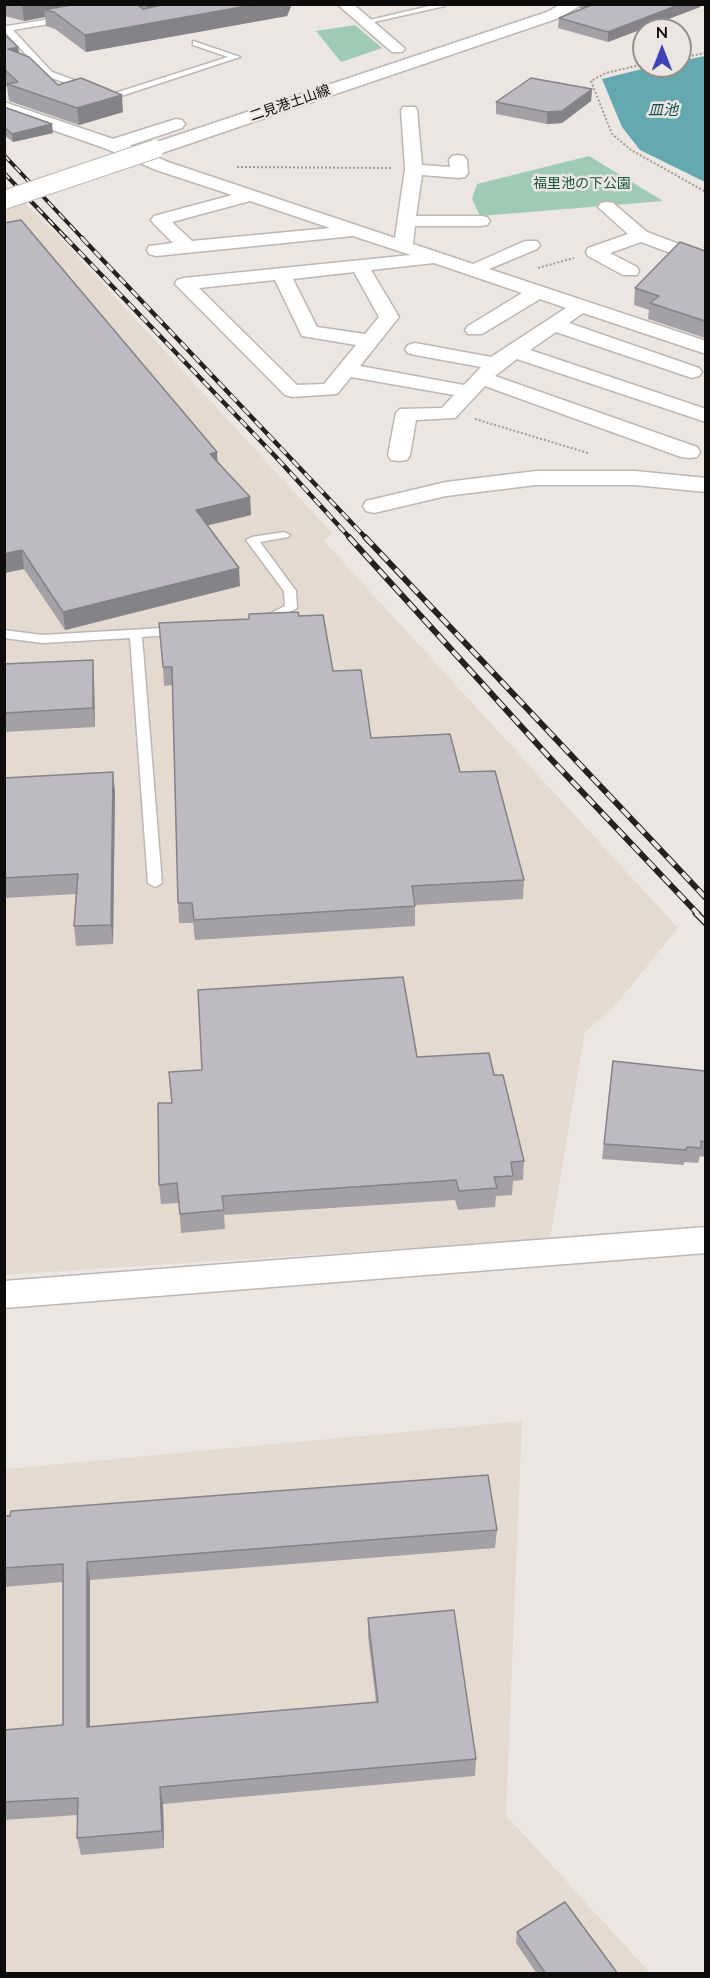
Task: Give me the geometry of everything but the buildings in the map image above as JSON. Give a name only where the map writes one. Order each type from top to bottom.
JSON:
[{"type":"main road","name":"二見港土山線","points":[[4,200],[148,151],[524,15],[558,10],[575,4]]},
{"type":"main road","points":[[148,151],[501,38],[558,10]]},
{"type":"main road","points":[[375,57],[483,22],[524,15]]},
{"type":"main road","points":[[113,145],[189,119]]},
{"type":"main road","name":"二見港土山線","points":[[4,190],[148,151]]},
{"type":"street","points":[[344,4],[397,49]]},
{"type":"street","points":[[4,107],[113,145],[148,151],[205,179],[705,348]]},
{"type":"street","points":[[403,246],[414,169],[409,110]]},
{"type":"street","points":[[414,169],[459,173],[458,160]]},
{"type":"street","points":[[187,247],[160,220],[252,195]]},
{"type":"street","points":[[607,207],[642,236],[705,261]]},
{"type":"street","points":[[406,221],[482,221]]},
{"type":"street","points":[[156,250],[359,230]]},
{"type":"street","points":[[595,252],[642,236]]},
{"type":"street","points":[[475,271],[484,264],[531,245]]},
{"type":"street","points":[[595,252],[630,271]]},
{"type":"street","points":[[360,267],[389,317],[330,390],[292,391],[184,284],[438,259]]},
{"type":"street","points":[[281,274],[309,332],[369,341]]},
{"type":"street","points":[[475,330],[537,292]]},
{"type":"street","points":[[399,455],[407,412],[447,414],[482,378],[514,351],[580,307]]},
{"type":"street","points":[[554,325],[692,372]]},
{"type":"street","points":[[416,349],[482,378],[697,445]]},
{"type":"street","points":[[514,351],[705,416]]},
{"type":"street","points":[[346,370],[482,378]]},
{"type":"street","points":[[655,479],[697,445]]},
{"type":"street","points":[[374,506],[446,489],[536,478],[655,479],[705,485]]},
{"type":"street","points":[[4,1295],[705,1240]]},
{"type":"lane","points":[[365,22],[441,6]]},
{"type":"lane","points":[[6,29],[78,16]]},
{"type":"lane","points":[[6,29],[49,74],[112,97],[236,57],[196,42]]},
{"type":"lane","points":[[260,624],[291,608],[290,591],[252,540],[284,535]]},
{"type":"lane","points":[[4,634],[42,639],[192,630]]},
{"type":"lane","points":[[136,634],[154,883]]},
{"type":"path","points":[[632,67],[606,73],[591,81],[612,134],[631,150],[705,192]]},
{"type":"path","points":[[205,179],[239,166],[414,169]]},
{"type":"path","points":[[499,279],[595,252]]},
{"type":"path","points":[[447,414],[522,432],[594,455]]},
{"type":"shaded area","points":[[4,183],[68,246],[332,533],[324,541],[678,928],[614,1007],[585,1032],[550,1239],[5,1275]]},
{"type":"shaded area","points":[[522,1421],[506,1815],[650,1973],[5,1974],[5,1469]]},
{"type":"green space","points":[[355,25],[382,48],[341,62],[316,31]]},
{"type":"green space","name":"福里池の下公園","points":[[589,156],[663,201],[480,216],[472,199],[477,184]]},
{"type":"water","name":"皿池","points":[[706,56],[705,182],[640,150],[622,127],[602,79],[632,72],[632,78],[692,78],[692,59]]},
{"type":"railway","points":[[4,155],[83,239]]},
{"type":"railway","points":[[4,173],[67,239]]},
{"type":"railway","points":[[66,238],[275,456],[350,538]]},
{"type":"railway","points":[[82,238],[366,538]]},
{"type":"railway","points":[[349,537],[549,757],[698,914]]},
{"type":"railway","points":[[365,537],[706,898]]},
{"type":"railway","points":[[696,913],[706,923]]}]
